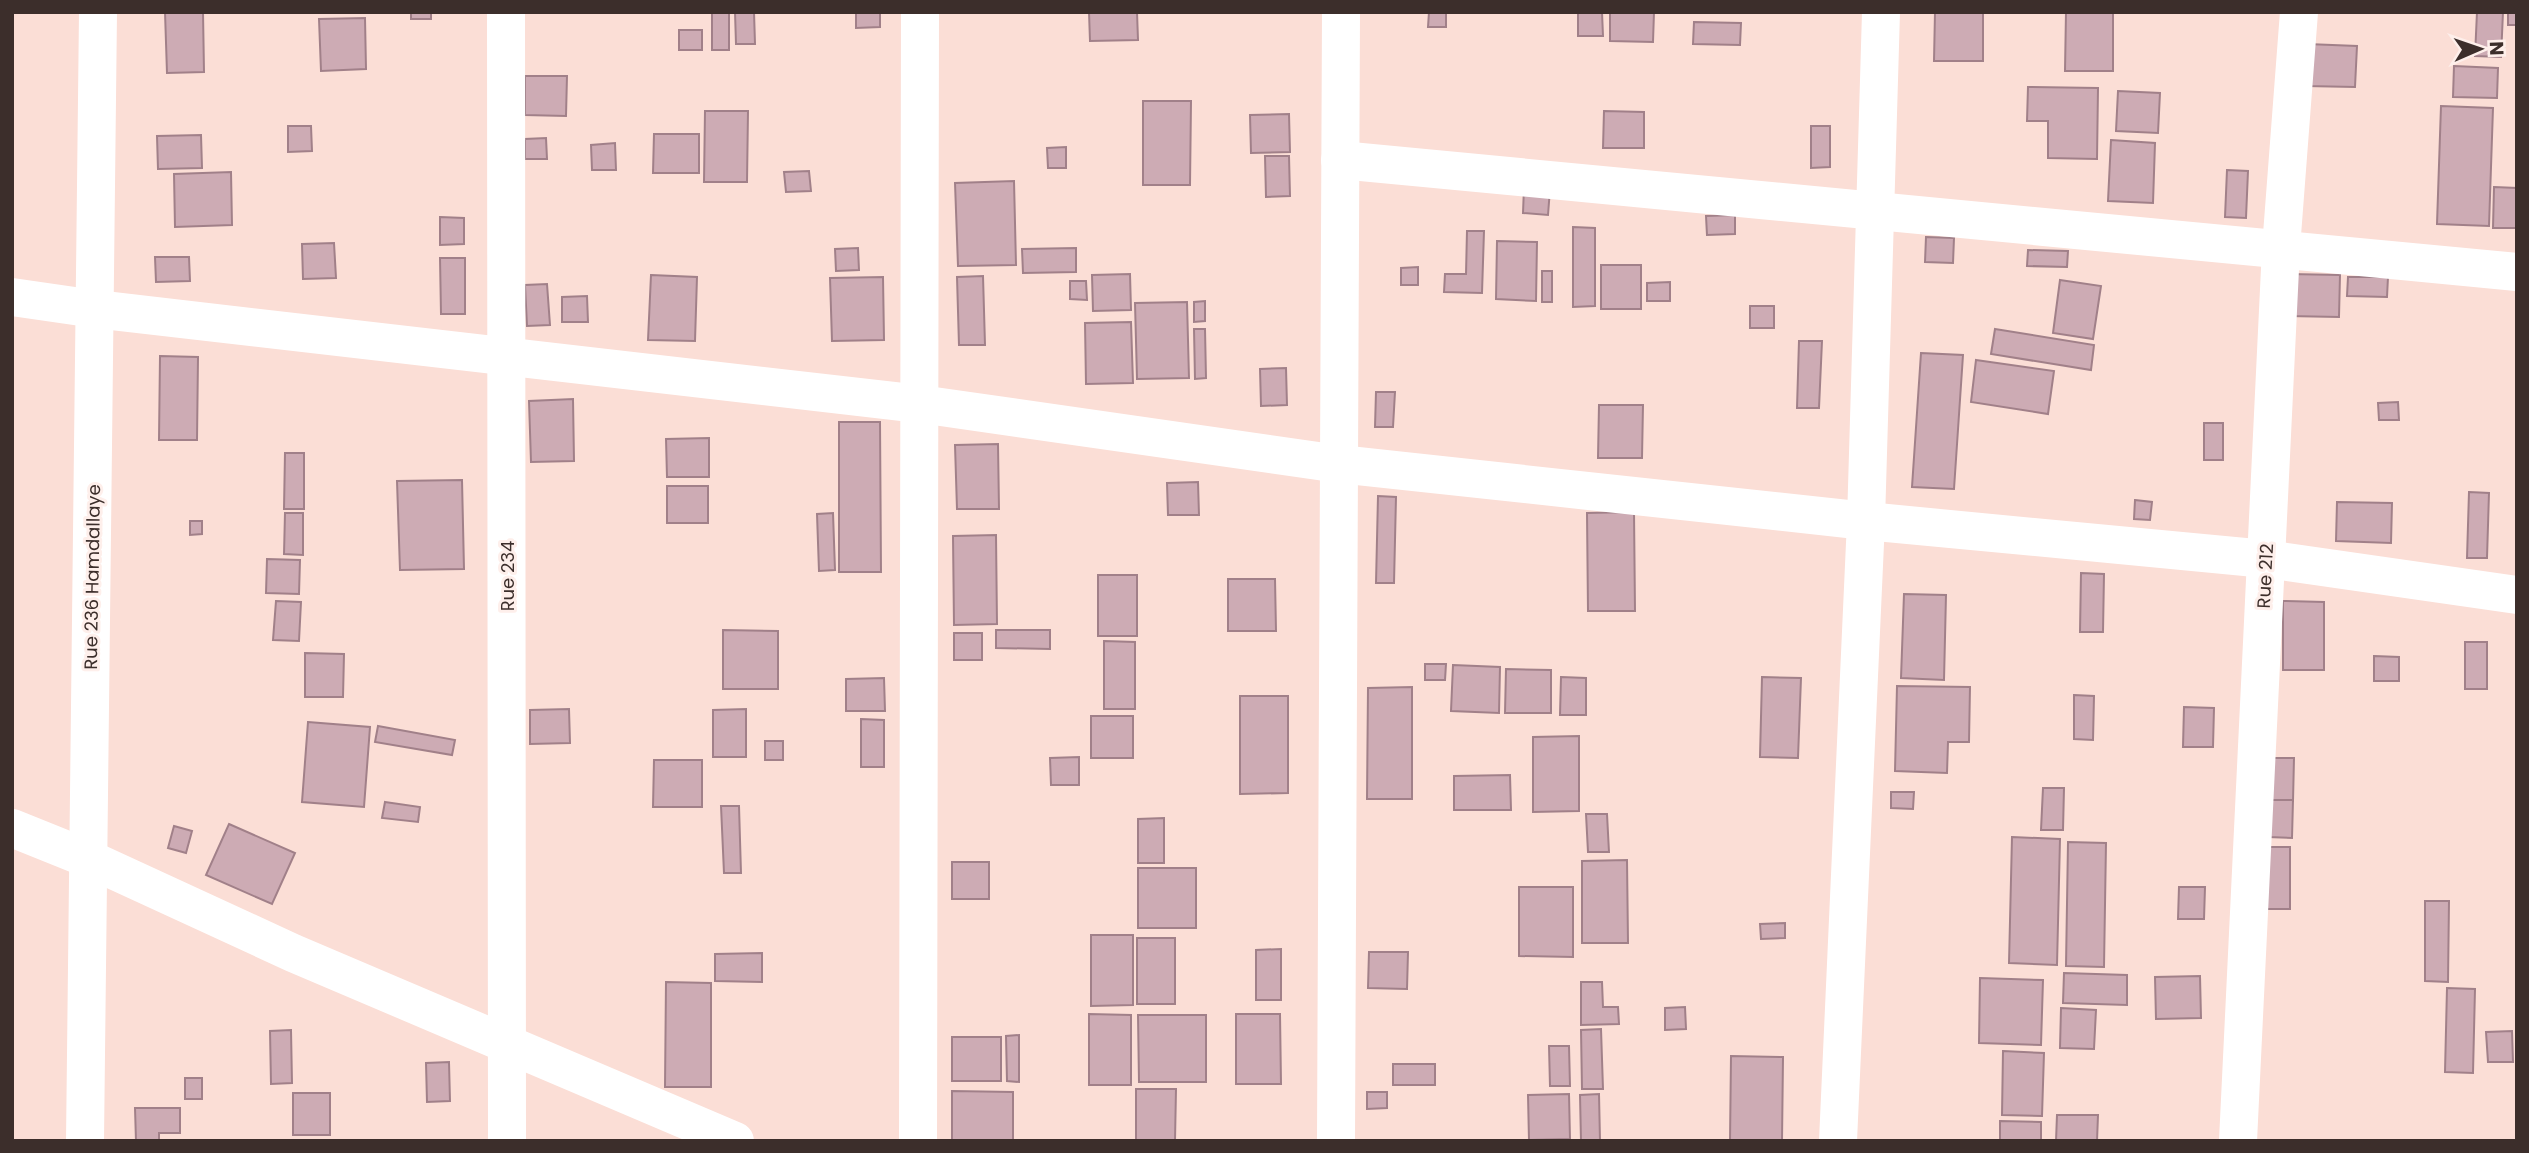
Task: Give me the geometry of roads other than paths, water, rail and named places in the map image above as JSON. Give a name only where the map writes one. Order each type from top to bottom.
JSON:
[{"type":"street","name":"Rue 236 Hamdallaye","points":[[85,1141],[98,12]]},
{"type":"street","name":"Rue 234","points":[[506,12],[507,1141]]},
{"type":"street","points":[[918,1141],[920,12]]},
{"type":"street","points":[[1336,1141],[1341,12]]},
{"type":"street","points":[[1838,1141],[1866,521],[1881,12]]},
{"type":"street","name":"Rue 212","points":[[2238,1141],[2281,248],[2300,12]]},
{"type":"street","points":[[1340,160],[2517,272]]},
{"type":"street","points":[[12,297],[95,309],[920,404],[1339,464],[1866,521],[2266,559],[2517,595]]},
{"type":"street","points":[[12,828],[89,859],[293,953],[735,1141]]}]
